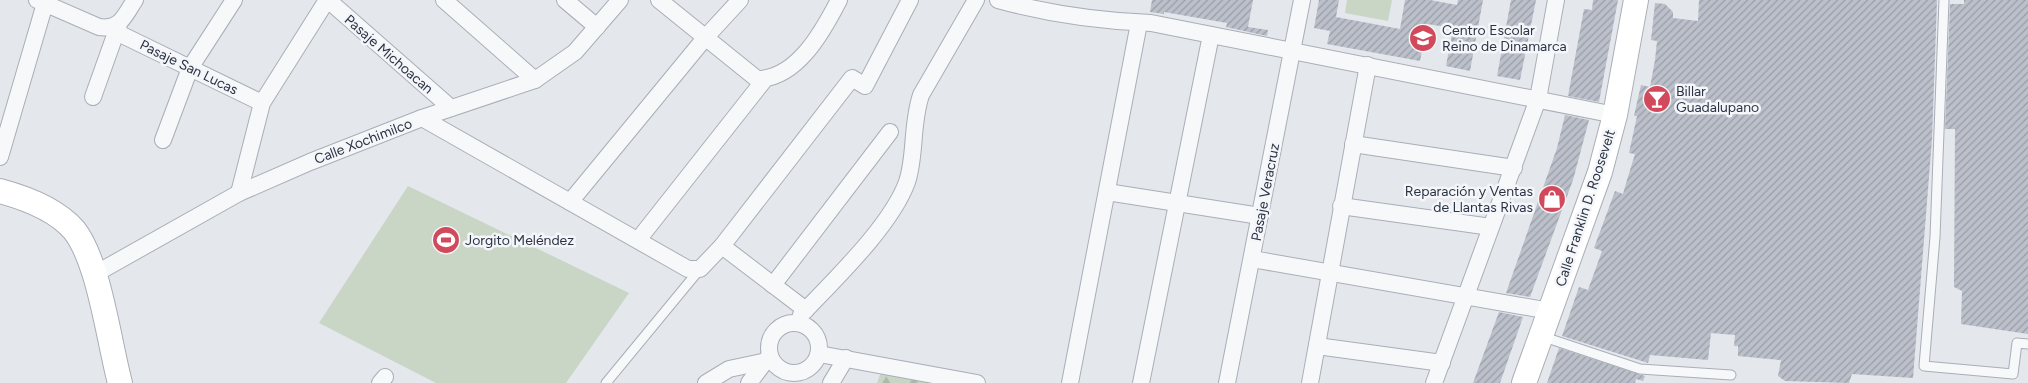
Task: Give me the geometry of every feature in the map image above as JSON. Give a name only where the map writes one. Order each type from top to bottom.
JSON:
[{"type":"main road","name":"Calle Franklin D. Roosevelt","points":[[1524,383],[1600,172],[1615,115],[1636,0]]},
{"type":"main road","points":[[0,191],[50,210],[73,229],[86,251],[95,274],[120,383]]},
{"type":"street","points":[[94,97],[118,28],[135,0]]},
{"type":"street","points":[[163,140],[190,68],[234,0]]},
{"type":"street","points":[[240,193],[262,102],[327,0]]},
{"type":"street","name":"Pasaje Michoacan","points":[[327,0],[451,108]]},
{"type":"street","points":[[444,0],[535,80]]},
{"type":"street","points":[[565,0],[597,27]]},
{"type":"street","name":"Calle Xochimilco","points":[[95,274],[240,193],[310,162],[422,118],[535,80],[575,52],[620,0]]},
{"type":"street","points":[[658,0],[748,74],[757,79],[779,75],[798,59],[824,30],[838,0]]},
{"type":"street","points":[[570,202],[705,38],[740,0]]},
{"type":"street","points":[[422,118],[688,269],[700,269],[722,246],[852,78],[865,86],[910,0]]},
{"type":"street","points":[[749,383],[766,359],[770,340],[775,332],[802,317],[882,226],[900,199],[908,180],[916,111],[921,95],[976,0]]},
{"type":"street","points":[[998,0],[1041,12],[1139,23],[1292,50],[1615,115]]},
{"type":"street","name":"Pasaje Veracruz","points":[[1227,383],[1302,0]]},
{"type":"street","points":[[1434,383],[1538,99],[1556,0]]},
{"type":"street","points":[[0,157],[43,1],[99,27],[118,28]]},
{"type":"street","points":[[1070,383],[1139,23]]},
{"type":"street","name":"Pasaje San Lucas","points":[[118,28],[190,68],[262,102]]},
{"type":"street","points":[[1141,383],[1211,35]]},
{"type":"street","points":[[1310,383],[1368,65]]},
{"type":"street","points":[[638,240],[765,79]]},
{"type":"street","points":[[773,285],[890,132]]},
{"type":"street","points":[[1353,144],[1514,168]]},
{"type":"street","points":[[1107,192],[1260,216]]},
{"type":"street","points":[[1341,206],[1491,227]]},
{"type":"street","points":[[706,383],[729,369],[766,359],[783,371],[792,373],[808,369],[819,354],[819,344],[814,332],[802,317],[773,285],[722,246]]},
{"type":"street","points":[[1252,258],[1550,310]]},
{"type":"street","points":[[1316,346],[1442,363]]},
{"type":"street","points":[[819,354],[977,383]]},
{"type":"street","points":[[831,383],[846,358]]},
{"type":"lane","points":[[1944,0],[1935,237],[1924,366],[2013,374],[2017,343],[2028,344]]},
{"type":"lane","points":[[606,383],[700,269]]},
{"type":"lane","points":[[1541,336],[1640,368],[1731,375]]},
{"type":"green space","points":[[1347,0],[1392,0],[1388,21],[1345,13]]},
{"type":"green space","name":"Jorgito Meléndez","points":[[408,186],[629,293],[566,383],[436,383],[319,323]]},
{"type":"green space","points":[[881,372],[941,383],[877,383]]},
{"type":"building","points":[[1152,0],[1253,0],[1248,27],[1268,30],[1267,36],[1226,27],[1227,23],[1164,12],[1164,14],[1150,12]]},
{"type":"building","points":[[1319,0],[1339,0],[1336,17],[1400,29],[1405,0],[1430,0],[1457,5],[1458,0],[1483,0],[1470,71],[1446,66],[1453,28],[1427,24],[1420,61],[1327,44],[1330,31],[1314,28]]},
{"type":"building","points":[[1511,0],[1536,0],[1520,80],[1497,76]]},
{"type":"building","points":[[1593,0],[1618,0],[1599,102],[1568,96],[1584,9],[1592,10]]},
{"type":"building","points":[[1699,0],[1937,0],[1932,139],[1913,378],[1852,374],[1849,383],[1785,381],[1778,376],[1781,360],[1738,356],[1738,346],[1734,346],[1735,335],[1711,333],[1708,360],[1650,355],[1648,363],[1562,336],[1579,287],[1588,290],[1602,251],[1594,248],[1615,191],[1623,194],[1635,154],[1629,153],[1637,116],[1634,116],[1641,85],[1650,87],[1655,60],[1657,41],[1651,40],[1655,3],[1665,4],[1673,12],[1673,18],[1698,21]]},
{"type":"building","points":[[1964,0],[2028,0],[2028,334],[1961,324],[1962,291],[1954,287],[1955,129],[1945,129],[1950,4],[1964,4]]},
{"type":"building","points":[[1565,115],[1589,120],[1573,180],[1530,297],[1506,293],[1557,148]]},
{"type":"building","points":[[1499,312],[1523,317],[1500,383],[1473,383]]},
{"type":"building","points":[[1559,348],[1645,376],[1643,381],[1636,379],[1635,383],[1547,383]]},
{"type":"place","name":"Centro Escolar Reino de Dinamarca","points":[[1423,38]]},
{"type":"place","name":"Billar Guadalupano","points":[[1657,99]]},
{"type":"place","name":"Reparación y Ventas de Llantas Rivas","points":[[1552,199]]},
{"type":"place","name":"Jorgito Meléndez","points":[[446,240]]}]
